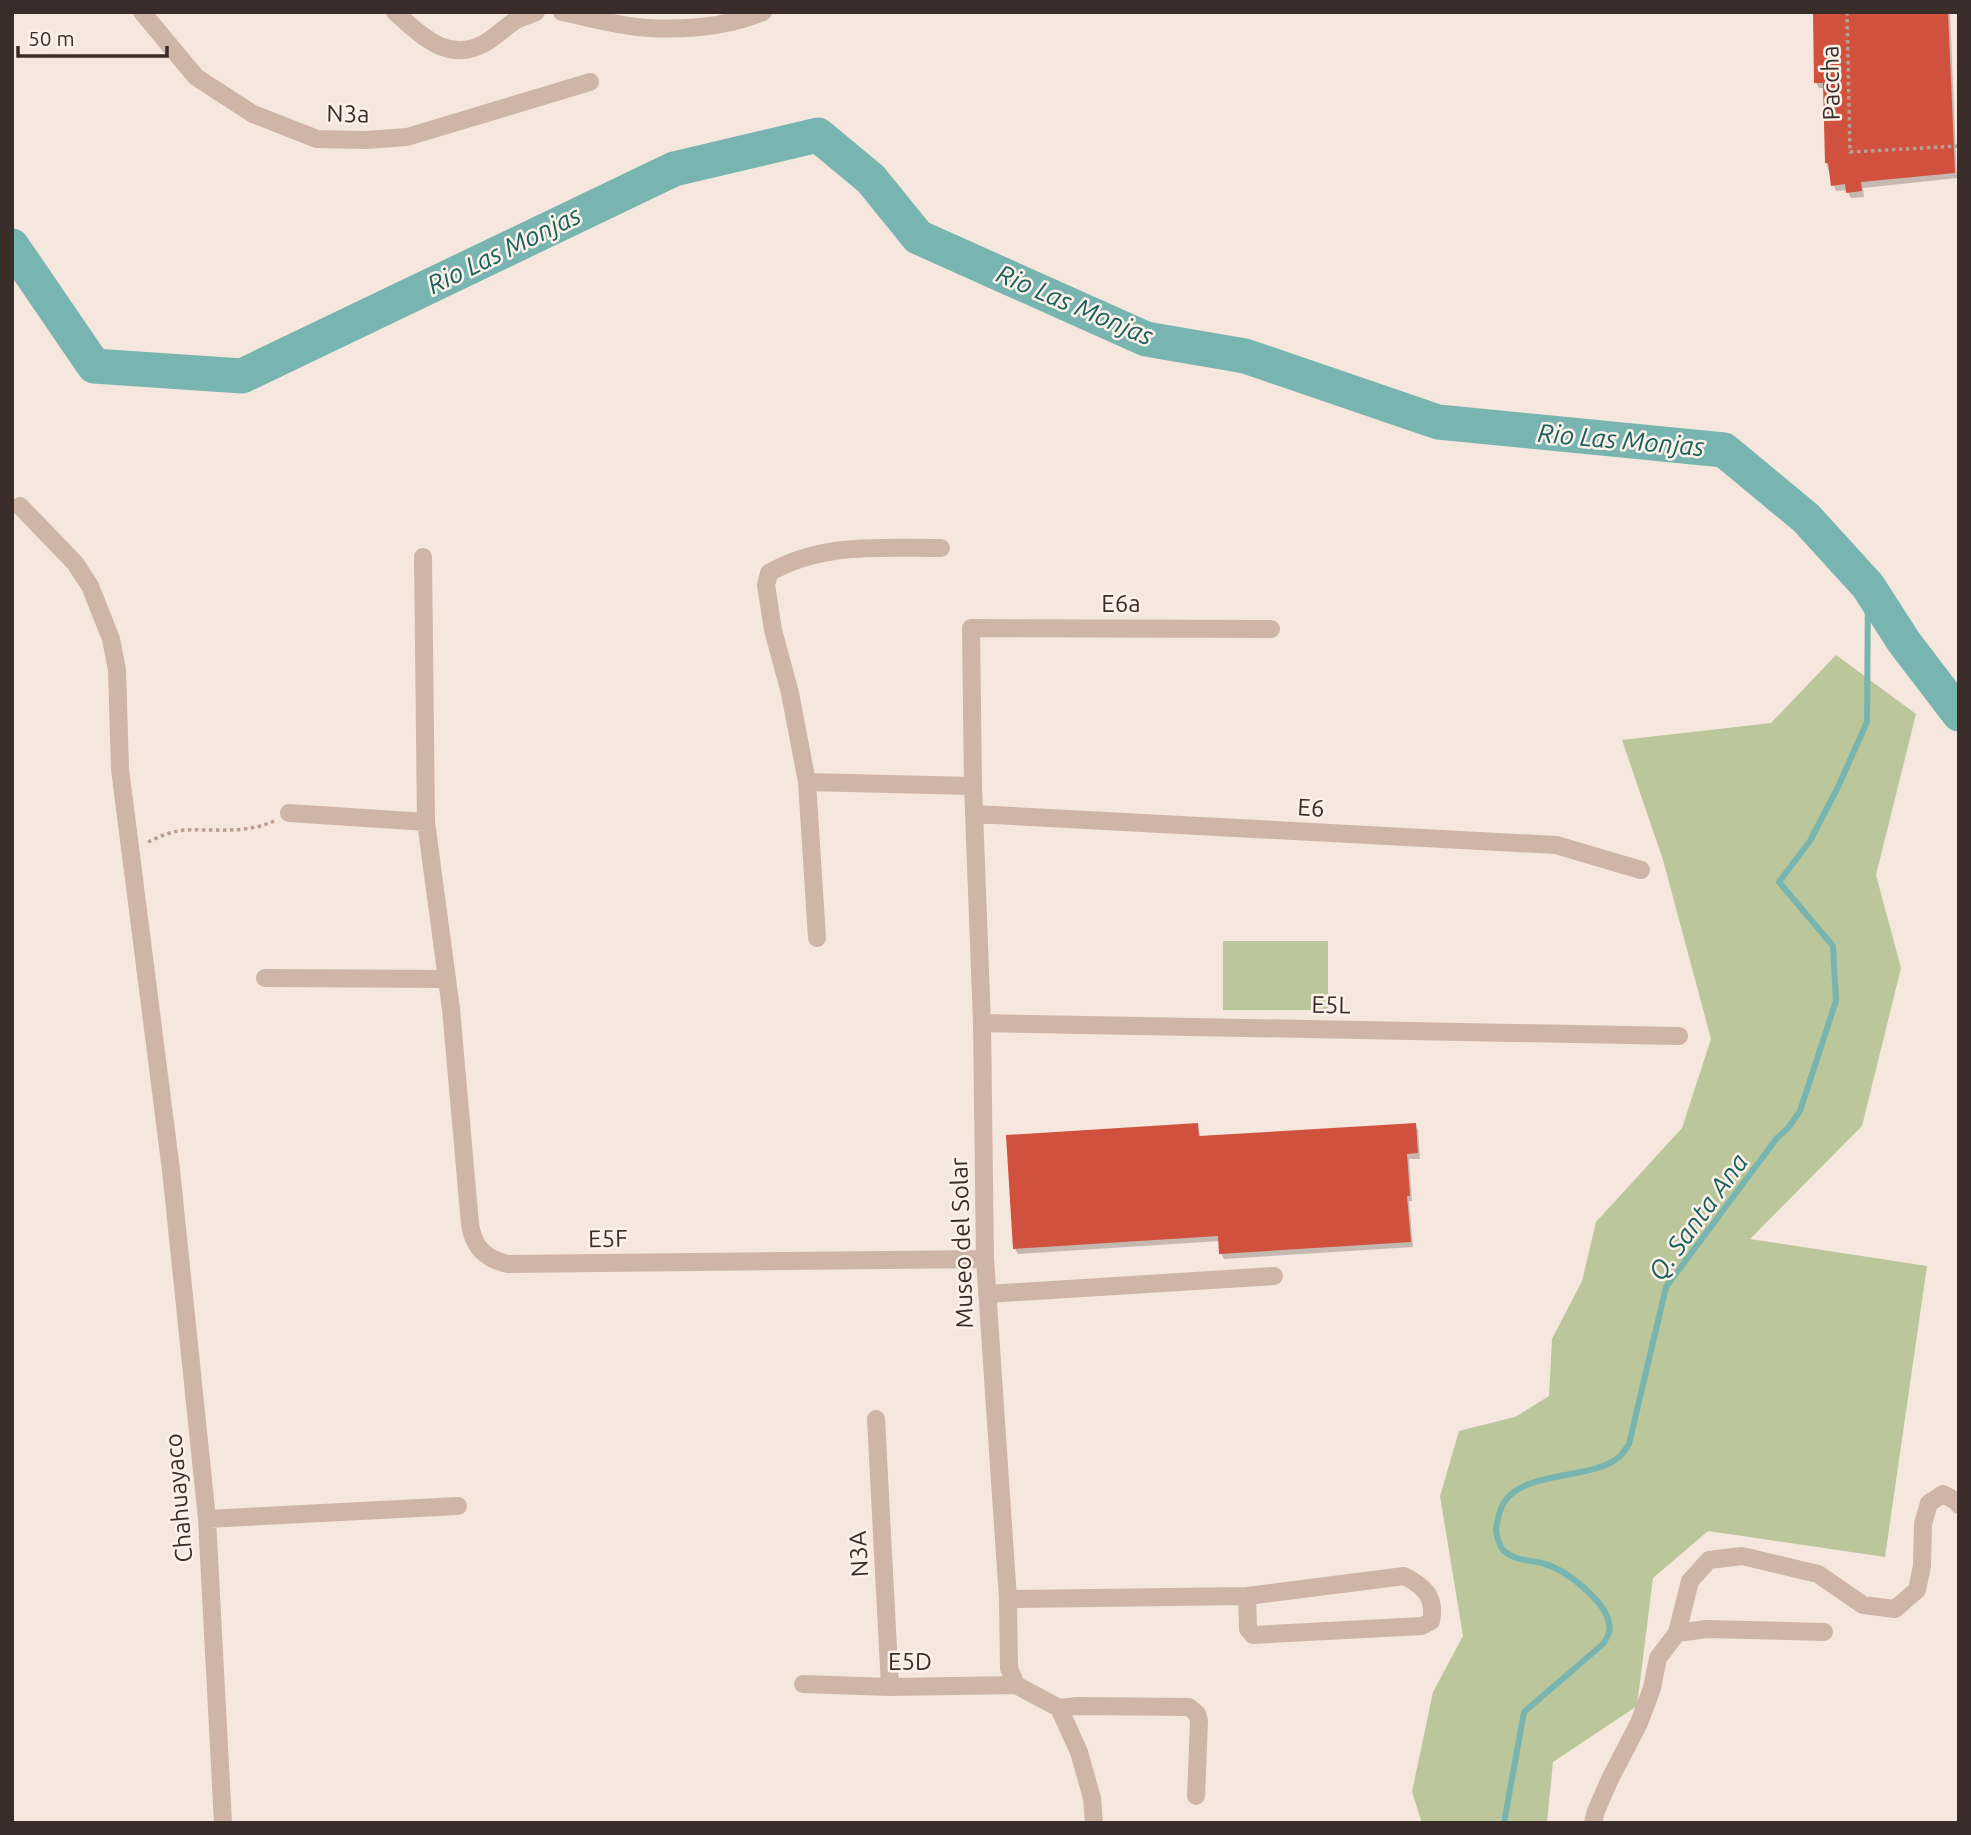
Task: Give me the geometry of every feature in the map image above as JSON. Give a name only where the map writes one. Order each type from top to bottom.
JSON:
[{"type":"street","name":"N3a","points":[[142,12],[196,78],[253,114],[317,139],[407,137],[590,82]]},
{"type":"street","points":[[395,12],[430,43],[451,51],[484,44],[517,20],[536,12]]},
{"type":"street","points":[[562,12],[648,28],[743,21],[763,12]]},
{"type":"street","name":"Chahuayaco","points":[[20,506],[75,564],[89,586],[111,639],[117,670],[120,769],[171,1170],[207,1519],[223,1823]]},
{"type":"street","points":[[817,938],[807,782],[790,693],[773,630],[766,585],[769,573],[813,555],[850,548],[942,548]]},
{"type":"street","name":"E5F","points":[[423,557],[426,822],[451,1009],[472,1236],[485,1256],[508,1264],[985,1259]]},
{"type":"street","name":"E6a","points":[[971,628],[1271,629]]},
{"type":"street","name":"Museo del Solar","points":[[971,628],[973,786],[982,1023],[985,1259],[1008,1599],[1009,1668],[1016,1685]]},
{"type":"street","points":[[807,782],[973,786]]},
{"type":"street","points":[[289,813],[426,822]]},
{"type":"street","name":"E6","points":[[974,814],[1556,845],[1641,870]]},
{"type":"street","points":[[265,978],[447,979]]},
{"type":"street","name":"E5L","points":[[982,1023],[1679,1036]]},
{"type":"street","points":[[987,1294],[1274,1276]]},
{"type":"street","name":"N3A","points":[[876,1419],[890,1687]]},
{"type":"street","points":[[1593,1823],[1595,1811],[1639,1723],[1652,1688],[1658,1658],[1677,1633],[1690,1581],[1709,1560],[1742,1556],[1818,1574],[1863,1605],[1895,1609],[1917,1590],[1922,1566],[1923,1524],[1929,1503],[1943,1494],[1959,1505]]},
{"type":"street","points":[[207,1519],[458,1506]]},
{"type":"street","points":[[1008,1599],[1247,1596],[1404,1576],[1421,1584],[1429,1596],[1433,1611],[1431,1621],[1422,1626],[1253,1635],[1248,1629],[1247,1596]]},
{"type":"street","points":[[1677,1633],[1707,1629],[1824,1632]]},
{"type":"street","name":"E5D","points":[[803,1684],[890,1687],[1016,1685]]},
{"type":"street","points":[[1016,1685],[1059,1708],[1189,1707],[1198,1714],[1199,1721],[1196,1796]]},
{"type":"street","points":[[1059,1708],[1079,1752],[1092,1798],[1094,1823]]},
{"type":"path","name":"Paccha","points":[[1847,12],[1850,152],[1959,146]]},
{"type":"path","points":[[132,862],[146,843],[162,835],[183,830],[222,831],[250,827],[269,823],[289,813]]},
{"type":"green space","points":[[1836,655],[1916,714],[1876,875],[1901,968],[1862,1126],[1750,1239],[1927,1266],[1885,1557],[1708,1531],[1653,1578],[1637,1706],[1553,1762],[1547,1823],[1422,1823],[1412,1792],[1433,1692],[1463,1636],[1440,1496],[1459,1431],[1515,1417],[1549,1396],[1552,1339],[1582,1281],[1596,1222],[1682,1128],[1711,1039],[1663,860],[1622,740],[1771,723]]},
{"type":"green space","points":[[1223,941],[1328,941],[1328,1010],[1223,1010]]},
{"type":"building","points":[[1813,12],[1948,12],[1955,173],[1861,182],[1862,191],[1846,193],[1845,184],[1831,186],[1828,163],[1825,163],[1823,83],[1814,83]]},
{"type":"building","points":[[1198,1123],[1199,1136],[1416,1123],[1418,1153],[1407,1154],[1411,1242],[1219,1254],[1218,1236],[1013,1249],[1006,1135]]},
{"type":"waterway","name":"Rio Las Monjas","points":[[12,246],[94,366],[242,376],[674,169],[818,135],[871,179],[918,237],[1146,339],[1245,356],[1438,422],[1724,450],[1806,518],[1868,586],[1904,642],[1959,714]]},
{"type":"waterway","name":"Q. Santa Ana","points":[[1504,1823],[1524,1712],[1603,1644],[1609,1627],[1601,1606],[1574,1580],[1554,1567],[1518,1558],[1504,1551],[1496,1533],[1499,1515],[1506,1500],[1518,1489],[1533,1482],[1606,1465],[1623,1453],[1629,1444],[1666,1287],[1800,1111],[1836,1001],[1833,946],[1779,882],[1810,841],[1867,722],[1868,586]]}]
